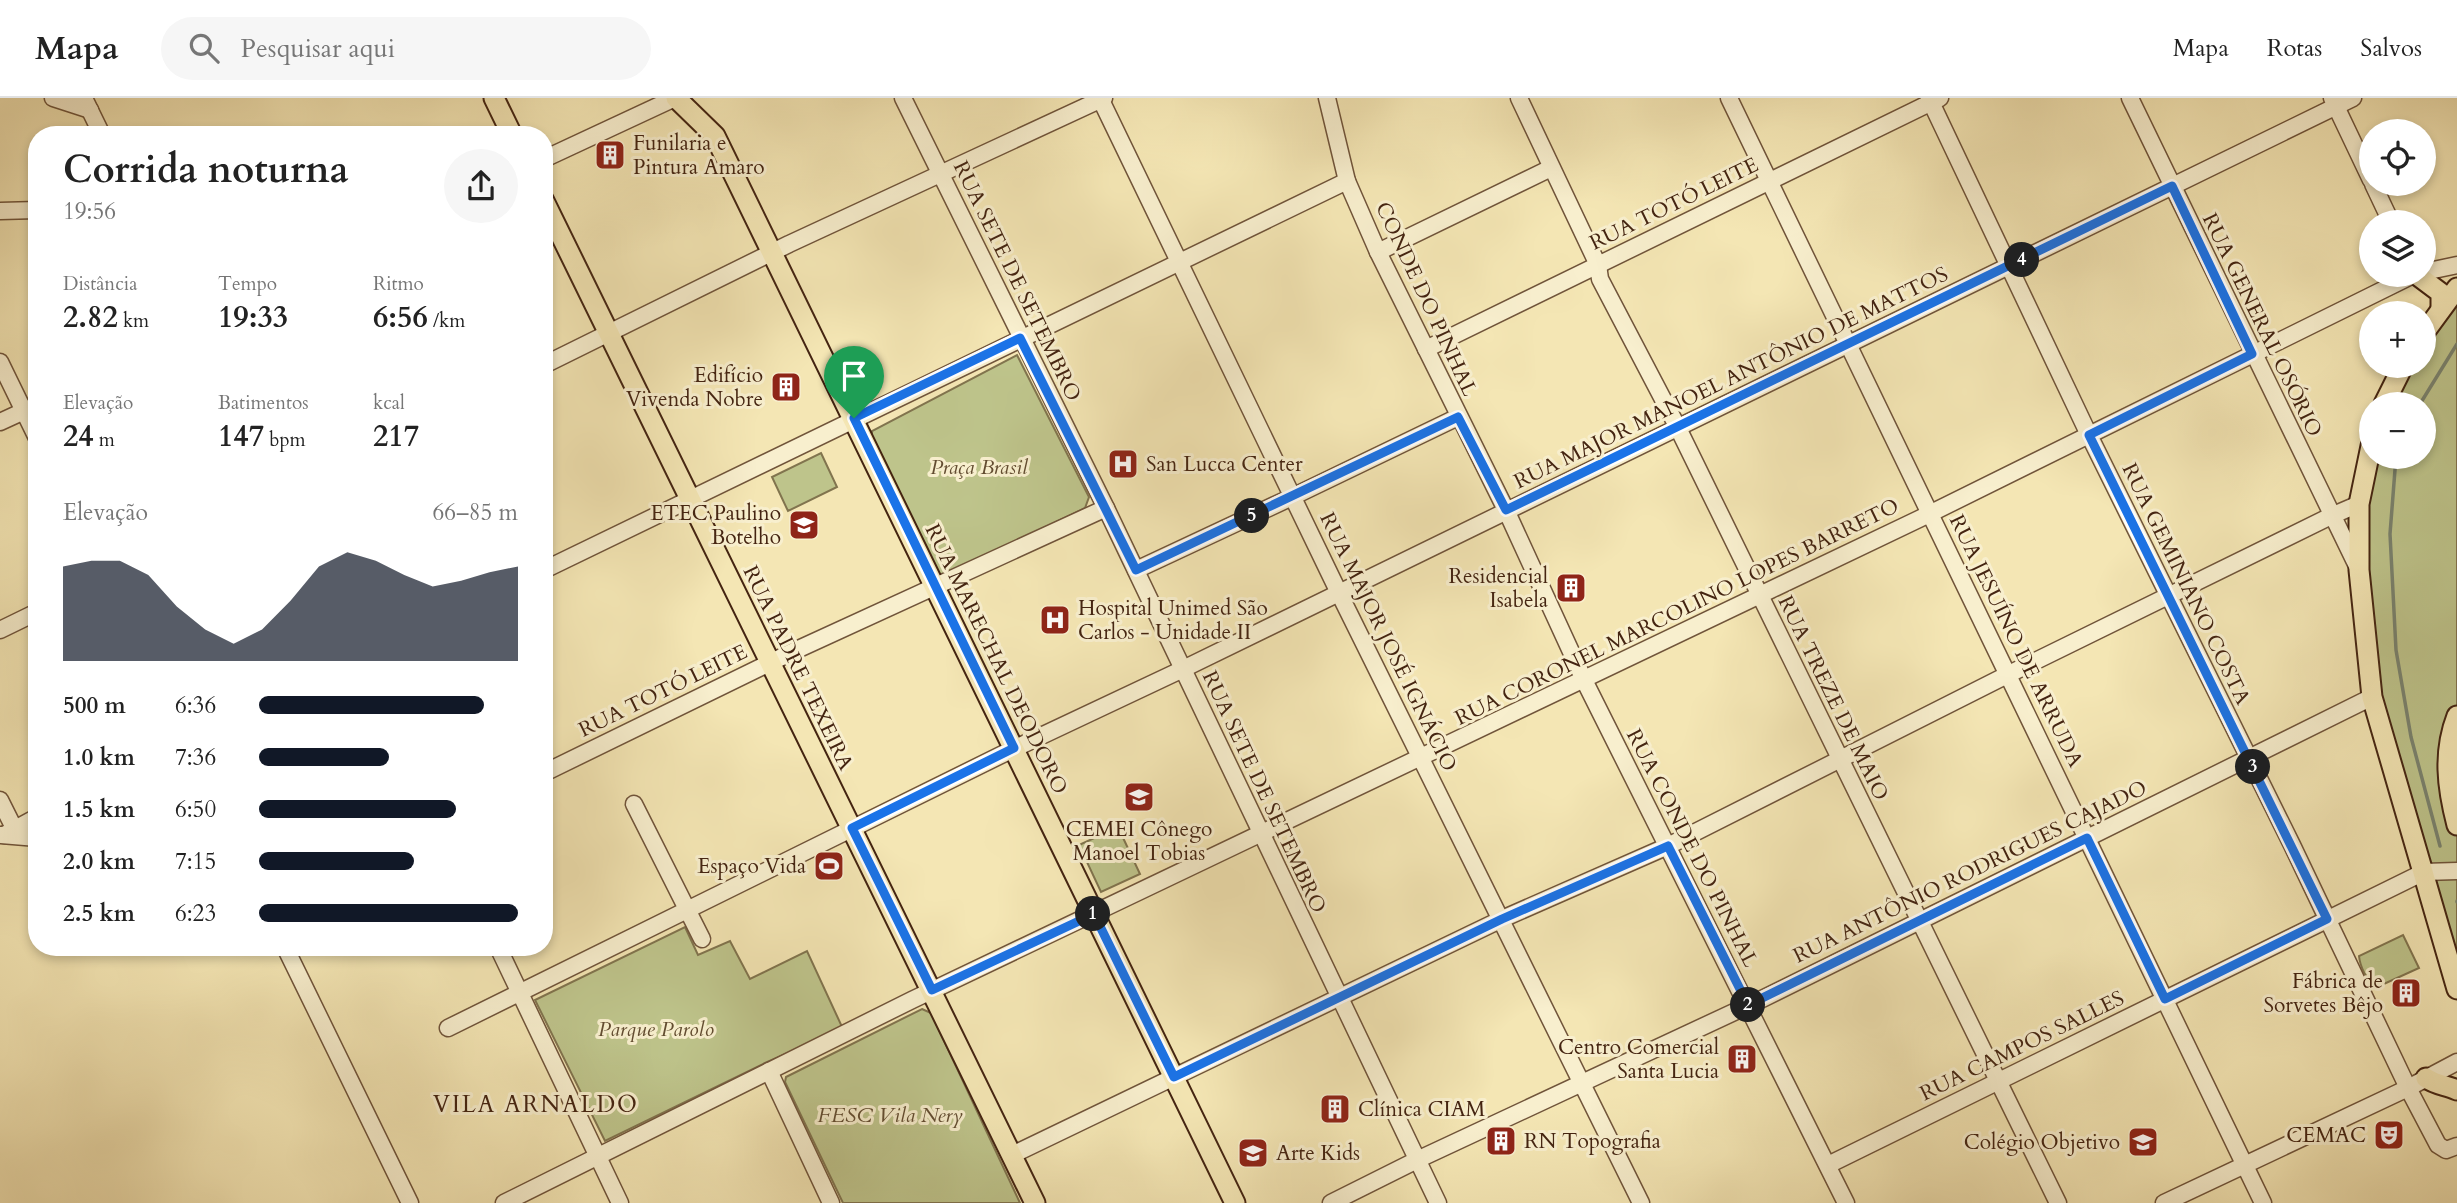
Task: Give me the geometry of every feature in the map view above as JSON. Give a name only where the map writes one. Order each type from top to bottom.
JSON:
[{"type":"main road","points":[[494,98],[508,126]]},
{"type":"main road","name":"RUA MARECHAL DEODORO","points":[[675,98],[715,136],[1235,1203]]},
{"type":"main road","name":"RUA PADRE TEXEIRA","points":[[553,220],[1035,1203]]},
{"type":"main road","points":[[2432,287],[2441,293],[2441,307]]},
{"type":"main road","points":[[2436,315],[2457,288]]},
{"type":"main road","points":[[2366,469],[2359,504],[2358,570],[2372,697],[2457,989]]},
{"type":"main road","points":[[2457,716],[2449,736],[2448,767],[2450,799],[2457,825]]},
{"type":"main road","points":[[2426,1078],[2434,1084],[2457,1090]]},
{"type":"street","points":[[53,98],[87,104],[98,126]]},
{"type":"street","points":[[553,155],[675,98]]},
{"type":"street","name":"RUA SETE DE SETEMBRO","points":[[903,98],[1106,508],[1438,1203]]},
{"type":"street","points":[[553,361],[773,252],[1102,98]]},
{"type":"street","name":"RUA MAJOR JOSÉ IGNÁCIO","points":[[1102,98],[1292,497],[1641,1203]]},
{"type":"street","name":"CONDE DO PINHAL","points":[[1328,98],[1347,181],[1378,252],[1506,510]]},
{"type":"street","name":"RUA JESUÍNO DE ARRUDA","points":[[1729,98],[2263,1203]]},
{"type":"street","name":"RUA GENERAL OSÓRIO","points":[[2130,98],[2358,570]]},
{"type":"street","name":"RUA MAJOR MANOEL ANTÔNIO DE MATTOS","points":[[448,1028],[1014,748],[1183,669],[2172,186],[2334,102],[2353,98]]},
{"type":"street","name":"RUA TREZE DE MAIO","points":[[1520,99],[1598,265],[1600,279],[1677,426],[2058,1203]]},
{"type":"street","name":"RUA TOTÓ LEITE","points":[[1426,349],[1934,99]]},
{"type":"street","name":"RUA GEMINIANO COSTA","points":[[1934,99],[2089,435],[2408,1088],[2438,1145],[2446,1150],[2457,1146]]},
{"type":"street","points":[[2334,102],[2359,155]]},
{"type":"street","points":[[1378,252],[1551,169]]},
{"type":"street","points":[[553,565],[1347,181]]},
{"type":"street","points":[[0,211],[28,210]]},
{"type":"street","points":[[2436,269],[2457,264]]},
{"type":"street","name":"RUA CORONEL MARCOLINO LOPES BARRETO","points":[[503,1203],[932,990],[1759,596],[2390,287]]},
{"type":"street","points":[[0,362],[28,405]]},
{"type":"street","points":[[0,422],[28,409]]},
{"type":"street","points":[[1136,570],[1458,417]]},
{"type":"street","points":[[1012,1155],[1502,919],[1668,846],[2007,675],[2359,504]]},
{"type":"street","name":"RUA TOTÓ LEITE","points":[[553,769],[935,585],[1106,508]]},
{"type":"street","name":"RUA CONDE DO PINHAL","points":[[1506,510],[1584,680],[1846,1203]]},
{"type":"street","points":[[0,630],[28,616]]},
{"type":"street","name":"RUA ANTÔNIO RODRIGUES CAJADO","points":[[1331,1203],[1748,1005],[2372,697]]},
{"type":"street","points":[[0,800],[6,833]]},
{"type":"street","points":[[634,804],[702,939]]},
{"type":"street","points":[[6,833],[28,822]]},
{"type":"street","points":[[6,833],[28,837]]},
{"type":"street","points":[[2424,872],[2457,871]]},
{"type":"street","name":"RUA CAMPOS SALLES","points":[[1828,1165],[2424,872]]},
{"type":"street","points":[[289,956],[410,1203]]},
{"type":"street","points":[[502,956],[620,1203]]},
{"type":"street","points":[[2164,1203],[2408,1088],[2457,1062]]},
{"type":"street","points":[[769,1072],[831,1203]]},
{"type":"green space","points":[[2457,288],[2457,989],[2372,697],[2359,504],[2368,469],[2436,469],[2436,392],[2390,392],[2397,378],[2436,378],[2436,317]]},
{"type":"green space","name":"Praça Brasil","points":[[1017,355],[1089,497],[1085,508],[948,574],[940,574],[872,437],[872,431]]},
{"type":"green space","points":[[821,453],[837,487],[788,511],[772,477]]},
{"type":"green space","points":[[1118,827],[1140,874],[1101,892],[1079,845]]},
{"type":"green space","name":"Parque Parolo","points":[[685,927],[698,955],[730,941],[750,979],[807,951],[843,1029],[765,1063],[605,1141],[535,1000]]},
{"type":"green space","points":[[2403,935],[2419,968],[2375,988],[2364,973],[2359,956]]},
{"type":"green space","name":"FESC Vila Nery","points":[[922,1009],[931,1013],[1020,1203],[843,1203],[785,1082],[786,1077]]},
{"type":"waterway","points":[[2427,392],[2457,344]]},
{"type":"waterway","points":[[2395,469],[2390,534],[2396,650],[2411,737],[2440,846]]},
{"type":"place","name":"Funilaria e Pintura Amaro","points":[[610,155]]},
{"type":"place","name":"Edifício Vivenda Nobre","points":[[786,387]]},
{"type":"place","name":"San Lucca Center","points":[[1123,464]]},
{"type":"place","name":"ETEC Paulino Botelho","points":[[804,525]]},
{"type":"place","name":"Residencial Isabela","points":[[1571,588]]},
{"type":"place","name":"Hospital Unimed São Carlos - Unidade II","points":[[1055,620]]},
{"type":"place","name":"CEMEI Cônego Manoel Tobias","points":[[1139,797]]},
{"type":"place","name":"Espaço Vida","points":[[829,866]]},
{"type":"place","name":"Fábrica de Sorvetes Bêjo","points":[[2406,993]]},
{"type":"place","name":"Centro Comercial Santa Lucia","points":[[1742,1059]]},
{"type":"place","name":"Clínica CIAM","points":[[1335,1109]]},
{"type":"place","name":"CEMAC","points":[[2389,1135]]},
{"type":"place","name":"RN Topografia","points":[[1501,1141]]},
{"type":"place","name":"Colégio Objetivo","points":[[2143,1142]]},
{"type":"place","name":"Arte Kids","points":[[1253,1153]]},
{"type":"district","name":"VILA ARNALDO","points":[[536,1104]]},
{"type":"route","points":[[2172,186],[2252,354],[2089,435],[2327,919],[2165,999],[2087,838],[1748,1005],[1668,846],[1502,919],[1174,1077],[1094,914],[932,990],[852,828],[1014,748],[854,418],[1020,338],[1136,570],[1458,417],[1506,510],[2172,186]]}]
